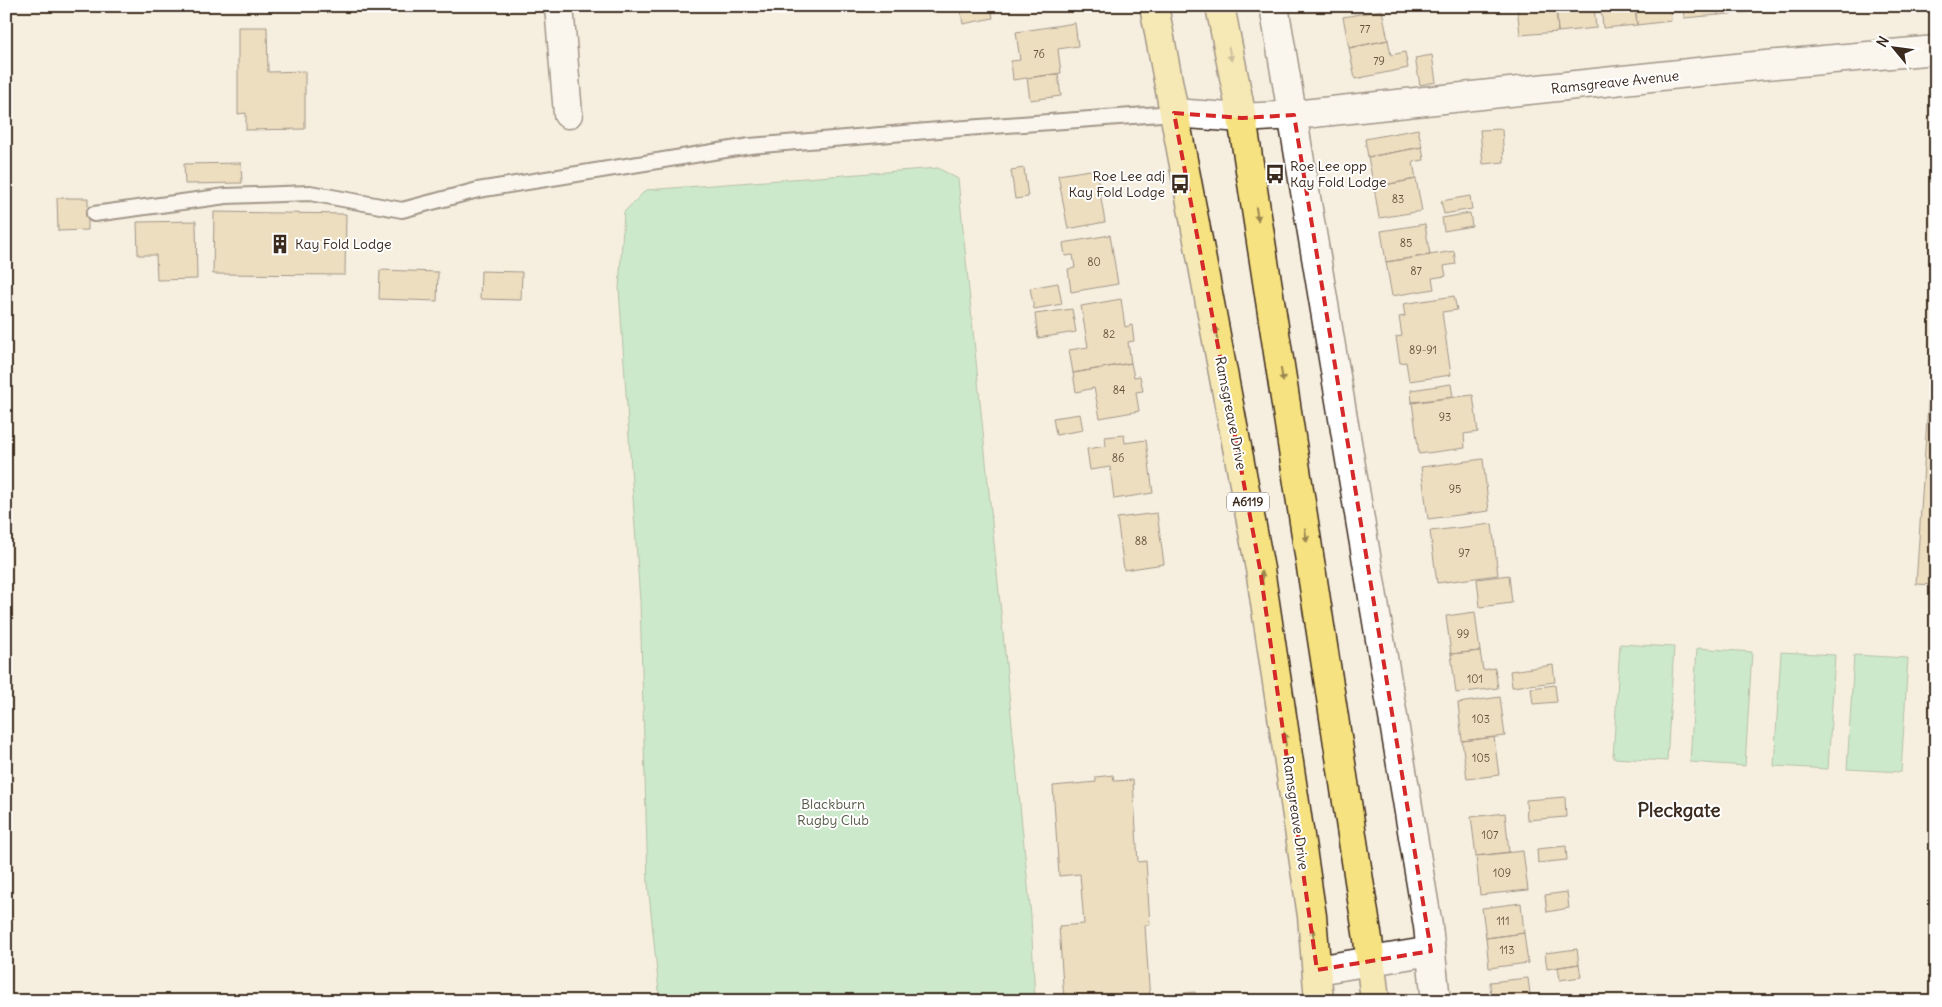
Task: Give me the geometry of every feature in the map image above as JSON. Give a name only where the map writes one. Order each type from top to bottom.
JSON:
[{"type":"highway","name":"Ramsgreave Drive","points":[[1154,6],[1260,569],[1312,916],[1319,1001]]},
{"type":"highway","points":[[1220,6],[1242,118],[1371,961],[1375,1001]]},
{"type":"street","points":[[559,6],[568,114]]},
{"type":"street","points":[[1274,6],[1294,116],[1431,951],[1436,1001]]},
{"type":"street","name":"Ramsgreave Avenue","points":[[1174,113],[1242,118],[1294,116],[1755,66],[1936,50]]},
{"type":"street","points":[[1317,970],[1431,951]]},
{"type":"lane","points":[[94,214],[226,196],[310,194],[402,210],[478,190],[750,146],[1174,113]]},
{"type":"highlighted area","points":[[1174,113],[1242,118],[1294,115],[1431,951],[1317,970],[1260,569]]},
{"type":"green space","name":"Blackburn Rugby Club","points":[[938,168],[958,179],[1031,916],[1035,1001],[660,1001],[648,884],[640,602],[619,288],[624,212],[646,190]]},
{"type":"green space","points":[[1620,644],[1674,647],[1667,761],[1613,758]]},
{"type":"green space","points":[[1697,648],[1752,652],[1745,766],[1690,762]]},
{"type":"green space","points":[[1781,652],[1835,655],[1828,769],[1774,766]]},
{"type":"green space","points":[[1854,655],[1908,658],[1901,772],[1847,769]]},
{"type":"building","points":[[960,6],[991,6],[993,18],[963,24]]},
{"type":"building","points":[[1517,6],[1556,6],[1558,32],[1520,35]]},
{"type":"building","points":[[1556,6],[1594,6],[1596,28],[1558,32]]},
{"type":"building","points":[[1601,6],[1635,6],[1637,25],[1603,28]]},
{"type":"building","points":[[1635,6],[1670,6],[1671,21],[1637,25]]},
{"type":"building","points":[[1683,6],[1717,6],[1718,15],[1684,18]]},
{"type":"building","points":[[1717,6],[1752,6],[1752,12],[1718,15]]},
{"type":"building","points":[[1768,6],[1798,6],[1798,7],[1768,10]]},
{"type":"building","points":[[1382,10],[1388,40],[1349,48],[1343,17]]},
{"type":"building","points":[[1075,23],[1078,46],[1058,49],[1061,73],[1013,80],[1011,61],[1020,60],[1016,32]]},
{"type":"building","points":[[238,27],[267,27],[268,72],[305,71],[305,129],[246,130],[246,113],[238,114]]},
{"type":"building","points":[[1388,40],[1391,55],[1405,52],[1408,68],[1355,79],[1349,48]]},
{"type":"building","points":[[1432,55],[1436,82],[1420,85],[1415,58]]},
{"type":"building","points":[[1058,74],[1061,96],[1030,100],[1027,78]]},
{"type":"building","points":[[1418,129],[1422,147],[1368,157],[1365,139]]},
{"type":"building","points":[[1502,129],[1504,162],[1483,164],[1480,130]]},
{"type":"building","points":[[1422,147],[1424,160],[1413,162],[1416,179],[1374,187],[1368,157]]},
{"type":"building","points":[[241,163],[242,183],[185,184],[184,164]]},
{"type":"building","points":[[1024,168],[1028,197],[1015,199],[1011,170]]},
{"type":"building","points":[[1096,169],[1105,222],[1068,229],[1058,175]]},
{"type":"building","points":[[1416,179],[1422,211],[1379,218],[1374,187]]},
{"type":"building","points":[[1470,196],[1472,209],[1444,214],[1441,201]]},
{"type":"building","points":[[57,198],[88,198],[88,230],[58,231]]},
{"type":"building","name":"Kay Fold Lodge","points":[[214,212],[346,214],[345,275],[213,274]]},
{"type":"building","points":[[1470,213],[1472,226],[1444,231],[1442,218]]},
{"type":"building","points":[[196,221],[197,279],[157,280],[156,255],[138,255],[137,222]]},
{"type":"building","points":[[1425,224],[1430,255],[1386,262],[1381,231]]},
{"type":"building","points":[[1110,235],[1118,284],[1071,292],[1068,269],[1075,268],[1073,255],[1065,256],[1063,243]]},
{"type":"building","points":[[1454,251],[1456,264],[1444,266],[1446,276],[1432,278],[1434,289],[1392,296],[1386,262]]},
{"type":"building","points":[[380,270],[438,272],[437,301],[379,299]]},
{"type":"building","points":[[481,271],[522,272],[521,300],[480,299]]},
{"type":"building","points":[[1058,283],[1062,304],[1034,309],[1030,288]]},
{"type":"building","points":[[1454,296],[1457,310],[1442,312],[1451,375],[1409,381],[1406,362],[1400,363],[1396,337],[1402,336],[1399,317],[1405,316],[1403,304]]},
{"type":"building","points":[[1121,299],[1125,327],[1132,325],[1134,341],[1128,342],[1131,363],[1073,373],[1069,350],[1088,347],[1081,306]]},
{"type":"building","points":[[1072,309],[1076,332],[1038,338],[1035,314]]},
{"type":"building","points":[[1131,363],[1134,377],[1140,376],[1143,391],[1136,392],[1139,411],[1100,418],[1094,388],[1076,392],[1073,373]]},
{"type":"building","points":[[1451,384],[1453,397],[1412,403],[1411,390]]},
{"type":"building","points":[[1929,390],[1936,390],[1936,585],[1916,584]]},
{"type":"building","points":[[1473,395],[1478,432],[1464,434],[1465,448],[1419,454],[1412,402]]},
{"type":"building","points":[[1080,414],[1083,430],[1056,435],[1053,418]]},
{"type":"building","points":[[1124,435],[1125,443],[1146,440],[1153,493],[1114,499],[1110,467],[1090,470],[1087,449],[1106,446],[1105,437]]},
{"type":"building","points":[[1483,459],[1489,511],[1428,519],[1421,467]]},
{"type":"building","points":[[1157,513],[1164,564],[1124,570],[1117,518]]},
{"type":"building","points":[[1492,524],[1498,575],[1437,583],[1430,531]]},
{"type":"building","points":[[1509,575],[1512,603],[1480,607],[1477,579]]},
{"type":"building","points":[[1475,612],[1480,651],[1451,654],[1446,616]]},
{"type":"building","points":[[1480,651],[1483,670],[1495,668],[1498,688],[1456,693],[1451,654]]},
{"type":"building","points":[[1553,665],[1555,682],[1512,687],[1510,671]]},
{"type":"building","points":[[1555,685],[1557,702],[1533,704],[1531,688]]},
{"type":"building","points":[[1500,697],[1505,736],[1462,741],[1458,703]]},
{"type":"building","points":[[1494,737],[1499,775],[1467,779],[1462,741]]},
{"type":"building","points":[[1113,775],[1114,781],[1133,780],[1138,862],[1146,861],[1150,925],[1145,925],[1150,1001],[1064,1001],[1059,926],[1084,924],[1080,874],[1059,876],[1053,786],[1096,782],[1096,777]]},
{"type":"building","points":[[1565,797],[1566,817],[1527,820],[1526,800]]},
{"type":"building","points":[[1505,813],[1509,852],[1476,856],[1471,817]]},
{"type":"building","points":[[1566,846],[1567,860],[1538,863],[1537,849]]},
{"type":"building","points":[[1523,851],[1528,890],[1480,895],[1476,856]]},
{"type":"building","points":[[1567,892],[1569,908],[1547,912],[1545,895]]},
{"type":"building","points":[[1521,903],[1524,933],[1486,938],[1482,908]]},
{"type":"building","points":[[1524,933],[1528,963],[1489,968],[1486,938]]},
{"type":"building","points":[[1577,949],[1579,964],[1547,969],[1545,953]]},
{"type":"building","points":[[1579,964],[1581,977],[1560,980],[1558,967]]},
{"type":"building","points":[[1528,978],[1531,1001],[1491,1001],[1490,982]]},
{"type":"building","points":[[1195,992],[1195,1001],[1167,1001],[1167,995]]},
{"type":"place","name":"Roe Lee opp Kay Fold Lodge","points":[[1275,174]]},
{"type":"place","name":"Roe Lee adj Kay Fold Lodge","points":[[1180,184]]},
{"type":"place","name":"Kay Fold Lodge","points":[[280,244]]},
{"type":"district","name":"Pleckgate","points":[[1679,810]]}]
